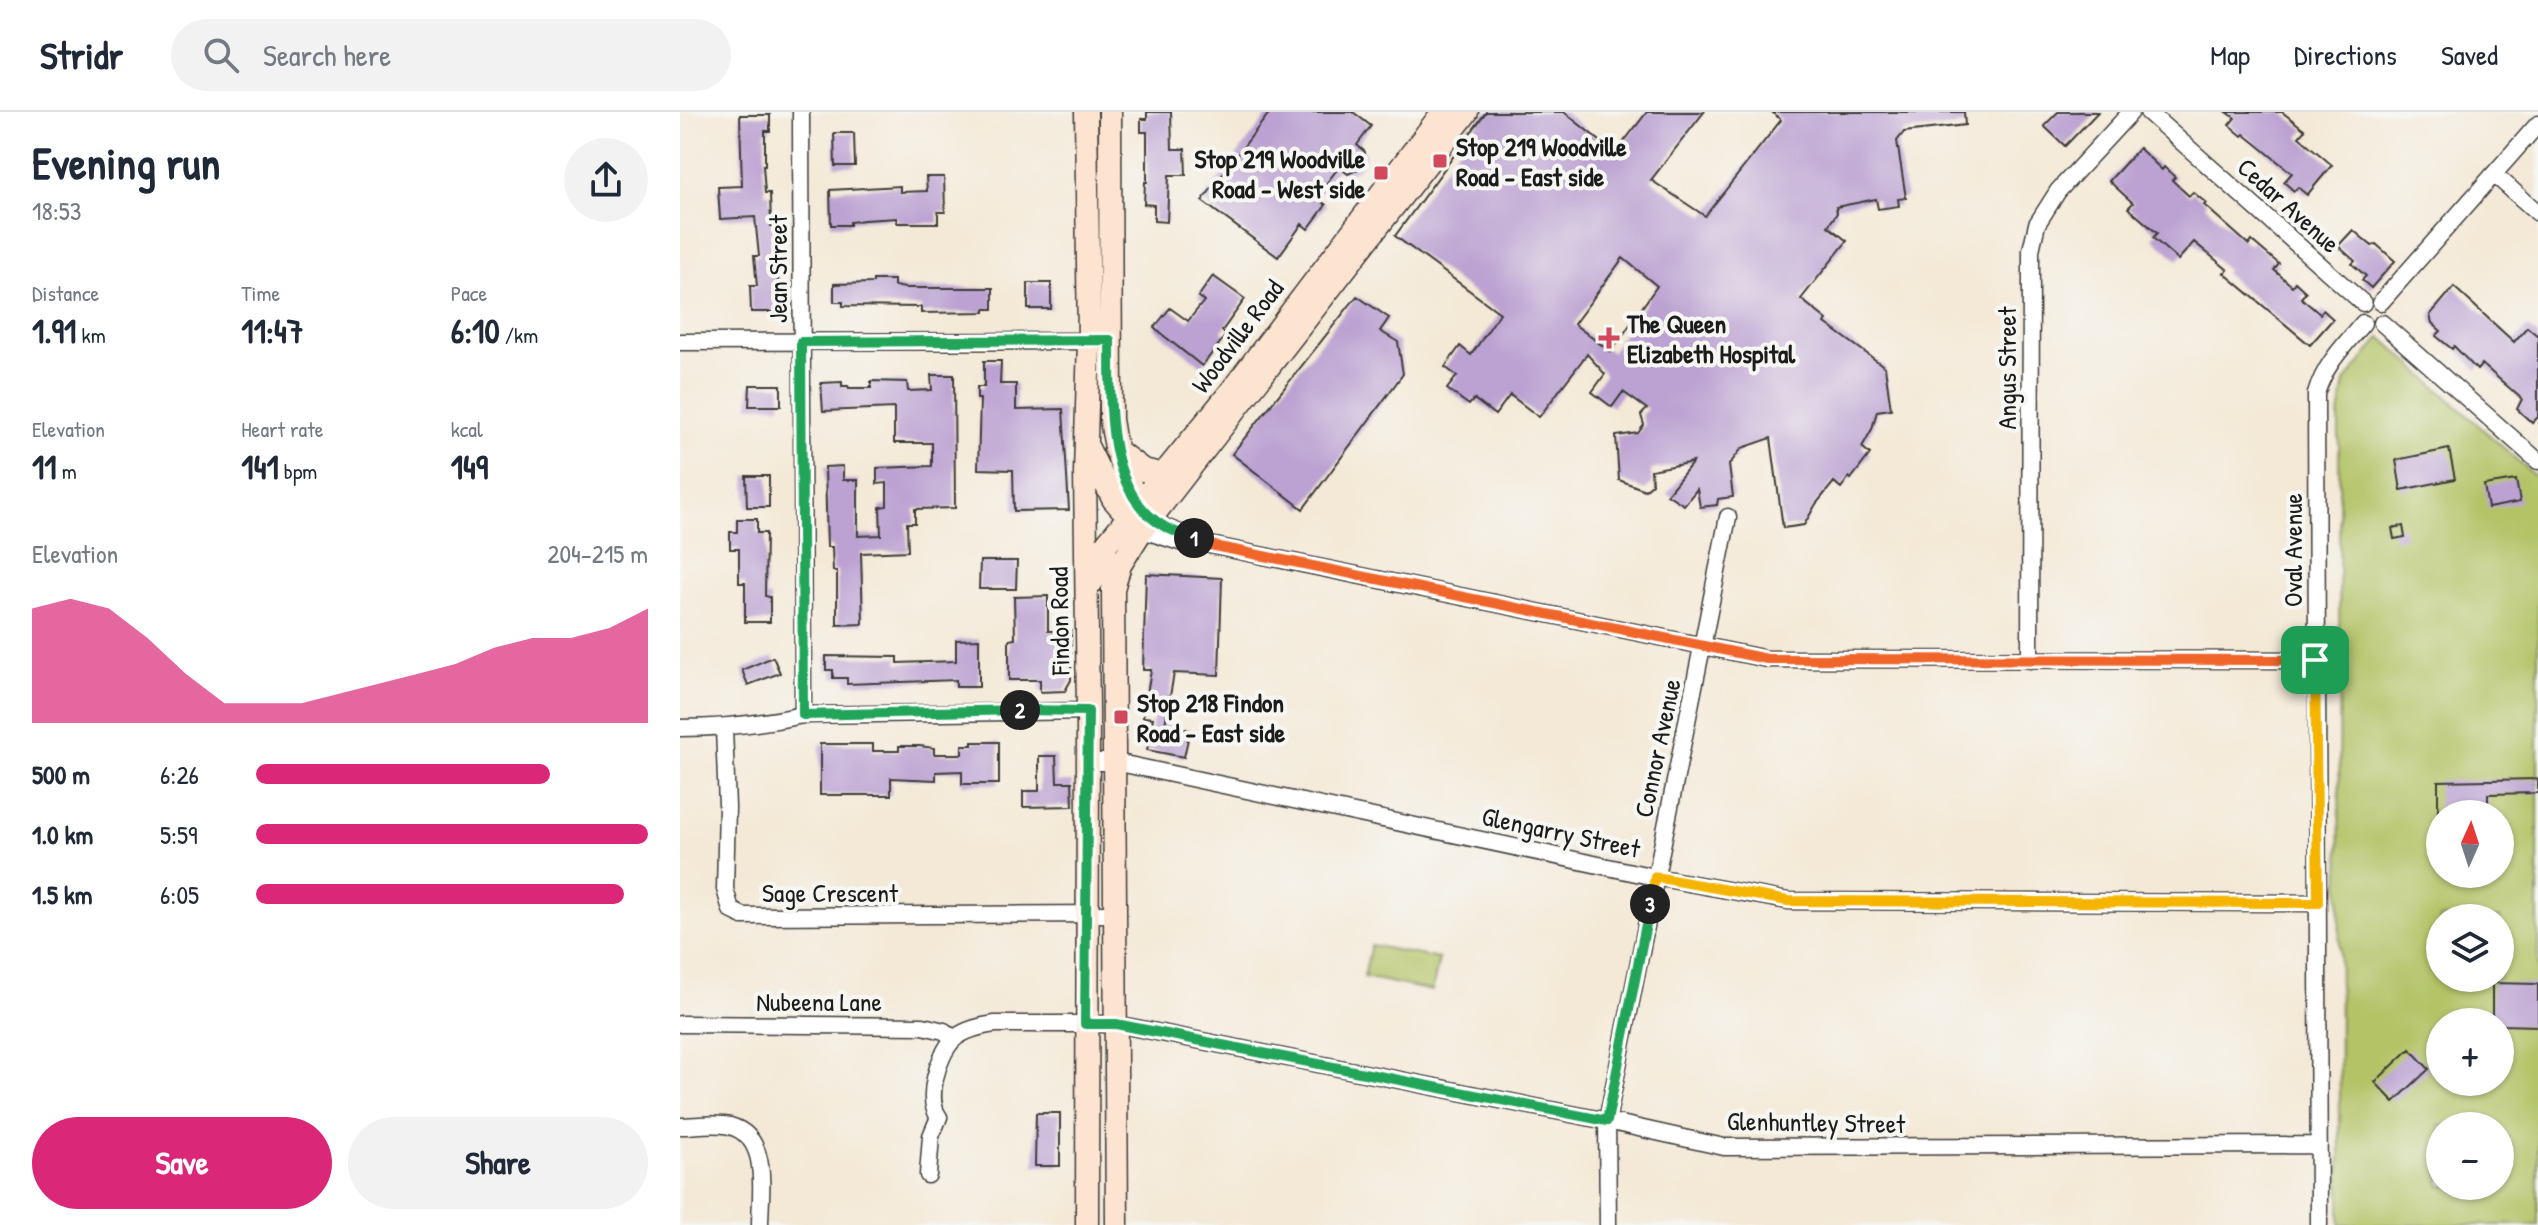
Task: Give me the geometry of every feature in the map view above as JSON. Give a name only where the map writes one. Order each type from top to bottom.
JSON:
[{"type":"main road","name":"Findon Road","points":[[1086,112],[1100,340],[1115,449],[1141,518],[1113,589],[1117,1225]]},
{"type":"main road","name":"Findon Road","points":[[1087,1225],[1085,472],[1100,340],[1110,112]]},
{"type":"main road","name":"Woodville Road","points":[[1141,518],[1164,475],[1443,112]]},
{"type":"main road","name":"Woodville Road","points":[[1086,598],[1107,543],[1141,518],[1467,112]]},
{"type":"main road","points":[[1088,447],[1113,499],[1141,518]]},
{"type":"main road","points":[[1115,449],[1143,470],[1164,475]]},
{"type":"street","name":"Jean Street","points":[[801,112],[803,715]]},
{"type":"street","name":"Angus Street","points":[[2030,660],[2031,250],[2037,224],[2058,191],[2131,112]]},
{"type":"street","name":"Cedar Avenue","points":[[2148,112],[2363,303]]},
{"type":"street","points":[[2381,302],[2538,124]]},
{"type":"street","points":[[2494,174],[2538,213]]},
{"type":"street","points":[[2374,299],[2381,302],[2386,312],[2382,323],[2373,327],[2363,323],[2359,316],[2363,303],[2374,299]]},
{"type":"street","name":"Oval Avenue","points":[[2319,1225],[2316,394],[2332,358],[2363,323]]},
{"type":"street","points":[[2382,323],[2538,461]]},
{"type":"street","points":[[680,342],[1100,340]]},
{"type":"street","name":"Connor Avenue","points":[[1608,1225],[1607,1121],[1728,517]]},
{"type":"street","points":[[1141,518],[1193,546],[1210,545],[1785,661],[2315,660]]},
{"type":"street","points":[[680,728],[765,724],[803,715],[1088,711]]},
{"type":"street","name":"Sage Crescent","points":[[724,728],[727,807],[725,889],[731,910],[743,916],[1115,914]]},
{"type":"street","name":"Glengarry Street","points":[[1088,762],[1115,762],[1655,877],[1788,901],[2318,903]]},
{"type":"street","name":"Nubeena Lane","points":[[680,1024],[923,1026],[944,1031],[954,1039]]},
{"type":"street","name":"Glenhuntley Street","points":[[954,1039],[980,1026],[995,1024],[1116,1024],[1724,1147],[2319,1145]]},
{"type":"street","points":[[928,1175],[931,1136],[939,1117],[933,1109],[934,1085],[937,1070],[954,1039]]},
{"type":"street","points":[[680,1126],[728,1125],[745,1132],[756,1145],[760,1162],[760,1225]]},
{"type":"green space","points":[[2381,337],[2538,479],[2538,1225],[2340,1225],[2339,415],[2345,382]]},
{"type":"green space","points":[[1371,945],[1439,959],[1432,991],[1364,977]]},
{"type":"building","points":[[1147,112],[1171,112],[1172,149],[1185,149],[1186,175],[1169,175],[1167,222],[1154,221],[1154,205],[1144,204],[1147,132],[1141,132],[1141,119],[1147,119]]},
{"type":"building","points":[[1270,112],[1353,112],[1371,126],[1357,145],[1365,152],[1364,161],[1357,170],[1348,174],[1339,167],[1316,197],[1326,205],[1308,229],[1302,224],[1278,257],[1202,201]]},
{"type":"building","points":[[1486,112],[1564,112],[1615,153],[1647,112],[1704,112],[1651,180],[1705,216],[1781,120],[1772,112],[1964,112],[1965,125],[1904,132],[1897,141],[1906,198],[1898,199],[1899,206],[1878,209],[1876,199],[1836,207],[1837,213],[1828,226],[1847,241],[1801,299],[1827,320],[1825,323],[1885,367],[1891,409],[1877,411],[1862,447],[1870,454],[1841,488],[1834,482],[1804,525],[1783,528],[1771,438],[1742,448],[1729,465],[1733,497],[1718,499],[1717,505],[1700,507],[1697,489],[1684,505],[1667,494],[1693,462],[1651,470],[1652,484],[1645,490],[1619,480],[1616,436],[1638,433],[1644,425],[1641,415],[1647,409],[1623,392],[1612,407],[1592,392],[1605,374],[1587,354],[1539,417],[1510,395],[1495,415],[1474,399],[1469,405],[1447,389],[1457,376],[1445,367],[1460,346],[1471,355],[1500,313],[1395,236]],"holes":[[[1623,258],[1657,286],[1611,352],[1574,324]]]},
{"type":"building","points":[[2058,112],[2098,112],[2065,146],[2044,126]]},
{"type":"building","points":[[2227,112],[2282,112],[2305,130],[2299,137],[2332,165],[2307,195],[2298,187],[2294,191],[2284,182],[2292,173],[2229,125],[2235,118]]},
{"type":"building","points":[[740,115],[770,115],[770,131],[765,131],[763,165],[765,193],[770,193],[771,226],[776,225],[780,265],[778,312],[751,312],[750,286],[757,286],[754,256],[759,256],[755,217],[720,219],[718,187],[742,186]]},
{"type":"building","points":[[834,133],[854,133],[855,166],[835,166]]},
{"type":"building","points":[[2139,148],[2162,170],[2164,167],[2175,177],[2172,180],[2189,196],[2193,192],[2249,245],[2252,241],[2279,264],[2274,270],[2292,286],[2295,282],[2306,292],[2301,298],[2320,314],[2323,310],[2333,319],[2310,345],[2224,273],[2228,270],[2194,242],[2178,260],[2153,238],[2157,233],[2128,208],[2133,203],[2109,181]]},
{"type":"building","points":[[926,177],[944,177],[945,212],[938,212],[938,223],[897,223],[897,218],[831,225],[830,190],[900,186],[900,192],[927,191]]},
{"type":"building","points":[[2353,230],[2395,261],[2371,288],[2362,280],[2366,276],[2352,264],[2355,261],[2338,246]]},
{"type":"building","points":[[1213,276],[1245,299],[1222,331],[1226,335],[1202,366],[1154,328],[1170,308],[1188,321],[1204,301],[1198,297]]},
{"type":"building","points":[[873,280],[894,280],[894,286],[905,288],[993,288],[993,309],[985,309],[985,312],[921,313],[921,307],[843,306],[843,302],[834,302],[834,284],[873,283]]},
{"type":"building","points":[[1028,283],[1051,283],[1051,309],[1028,309]]},
{"type":"building","points":[[2454,287],[2514,342],[2527,327],[2538,336],[2538,417],[2532,423],[2517,409],[2522,399],[2482,364],[2477,370],[2454,346],[2452,349],[2436,336],[2441,331],[2432,323],[2430,315]]},
{"type":"building","points":[[1357,296],[1389,318],[1380,331],[1398,342],[1403,374],[1303,509],[1232,454]]},
{"type":"building","points":[[984,361],[1001,361],[1000,384],[1016,384],[1016,410],[1063,409],[1069,510],[1014,511],[1013,470],[978,469],[980,399],[977,399],[977,387],[984,387]]},
{"type":"building","points":[[931,375],[954,375],[955,508],[915,509],[915,523],[907,523],[908,551],[861,553],[863,624],[837,625],[837,571],[833,571],[832,547],[827,547],[825,467],[843,466],[843,480],[858,480],[858,536],[881,535],[880,507],[887,506],[887,483],[877,484],[877,468],[932,466],[932,443],[894,443],[894,408],[823,411],[821,383],[842,382],[842,386],[849,388],[871,388],[871,381],[907,382],[908,391],[932,390]]},
{"type":"building","points":[[750,385],[781,385],[781,406],[749,406]]},
{"type":"building","points":[[2449,449],[2455,479],[2401,490],[2396,460]]},
{"type":"building","points":[[746,476],[769,476],[769,507],[747,507]]},
{"type":"building","points":[[2516,480],[2520,502],[2488,508],[2484,485]]},
{"type":"building","points":[[737,519],[757,519],[757,533],[766,533],[765,596],[770,597],[770,622],[745,622],[745,583],[739,583],[739,549],[730,549],[730,532],[737,532]]},
{"type":"building","points":[[2403,526],[2405,537],[2394,539],[2392,528]]},
{"type":"building","points":[[980,561],[1017,561],[1016,589],[979,589]]},
{"type":"building","points":[[1146,574],[1222,578],[1219,675],[1174,673],[1165,725],[1190,730],[1184,757],[1147,750],[1153,718],[1143,717],[1151,670],[1143,670]]},
{"type":"building","points":[[1048,596],[1048,631],[1071,631],[1071,680],[1065,691],[1040,692],[1040,680],[1009,680],[1009,640],[1015,639],[1014,597]]},
{"type":"building","points":[[979,639],[979,687],[956,687],[956,680],[847,684],[847,678],[833,678],[833,670],[826,670],[826,656],[898,657],[898,663],[956,661],[956,640]]},
{"type":"building","points":[[773,657],[780,673],[748,685],[742,670]]},
{"type":"building","points":[[972,742],[999,742],[999,784],[962,784],[962,771],[936,772],[936,780],[891,778],[891,795],[820,795],[820,744],[873,744],[873,751],[899,751],[899,746],[920,746],[934,748],[934,754],[962,754],[962,745],[972,745]]},
{"type":"building","points":[[1039,756],[1056,756],[1057,782],[1072,782],[1073,806],[1023,807],[1023,791],[1039,791]]},
{"type":"building","points":[[2538,779],[2538,793],[2488,794],[2488,800],[2438,800],[2438,781]]},
{"type":"building","points":[[2514,983],[2538,984],[2538,1026],[2514,1025],[2514,1008],[2492,1008],[2492,992],[2514,992]]},
{"type":"building","points":[[2410,1049],[2426,1066],[2426,1072],[2394,1102],[2375,1082]]},
{"type":"building","points":[[1036,1113],[1060,1113],[1060,1166],[1035,1166]]},
{"type":"place","name":"Stop 219 Woodville Road - East side","points":[[1440,161]]},
{"type":"place","name":"Stop 219 Woodville Road - West side","points":[[1381,173]]},
{"type":"place","name":"The Queen Elizabeth Hospital","points":[[1609,338]]},
{"type":"place","name":"Stop 218 Findon Road - East side","points":[[1121,717]]},
{"type":"route","points":[[1110,340],[1111,419],[1115,449],[1129,487],[1153,518],[1165,527],[1210,545],[1785,661],[2315,660],[2318,903],[1788,901],[1655,877],[1607,1121],[1116,1024],[1085,1024],[1088,711],[803,715],[801,342],[1110,340]]}]
